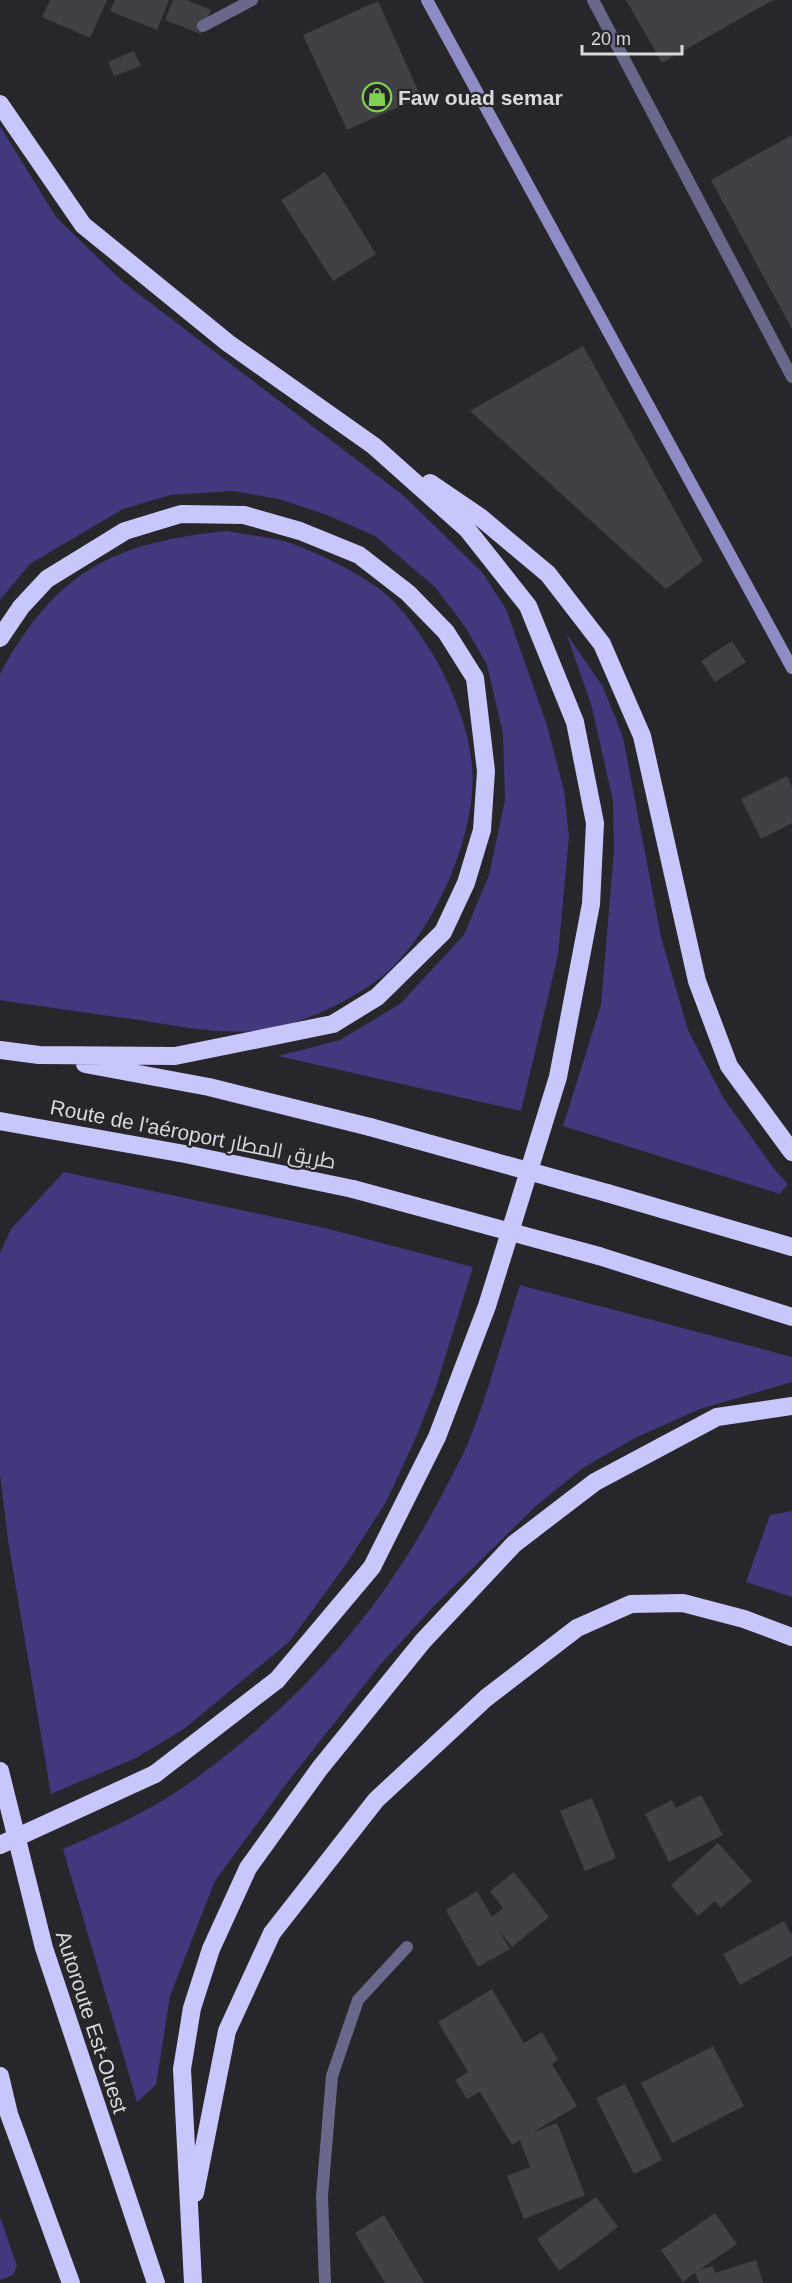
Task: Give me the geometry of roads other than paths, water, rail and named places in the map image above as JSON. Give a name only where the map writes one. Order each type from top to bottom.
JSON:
[{"type":"highway","points":[[0,104],[83,225],[228,343],[374,446],[480,517],[548,574],[602,644],[642,736],[697,981],[729,1066],[792,1152]]},
{"type":"highway","points":[[0,1845],[156,1774],[276,1680],[372,1567],[427,1457],[487,1306],[558,1077],[591,904],[595,823],[575,722],[528,606],[467,529],[374,446]]},
{"type":"highway","points":[[0,638],[21,607],[47,579],[125,531],[181,514],[244,515],[300,531],[359,555],[408,593],[446,633],[475,678],[486,771],[482,830],[466,883],[443,932],[377,998],[333,1024],[175,1056],[39,1055],[0,1050]]},
{"type":"highway","name":"Route de l'aéroport طريق المطار","points":[[39,1055],[208,1087],[370,1127],[792,1246]]},
{"type":"highway","name":"Route de l'aéroport طريق المطار","points":[[0,1121],[353,1189],[598,1256],[792,1317]]},
{"type":"highway","points":[[192,2283],[182,2069],[192,2008],[211,1950],[248,1868],[320,1768],[423,1641],[514,1544],[595,1482],[717,1417],[792,1406]]},
{"type":"highway","points":[[189,2222],[227,2031],[272,1933],[376,1800],[486,1698],[577,1628],[631,1604],[683,1603],[744,1619],[792,1637]]},
{"type":"highway","name":"Autoroute Est-Ouest","points":[[0,1771],[44,1948],[156,2283]]},
{"type":"highway","points":[[0,2076],[9,2114],[71,2283]]},
{"type":"main road","points":[[427,0],[792,668]]},
{"type":"street","points":[[203,26],[252,0]]},
{"type":"street","points":[[593,0],[792,377]]},
{"type":"street","points":[[325,2283],[322,2196],[332,2076],[358,2000],[407,1947]]},
{"type":"place","name":"Faw ouad semar","points":[[377,97]]}]
